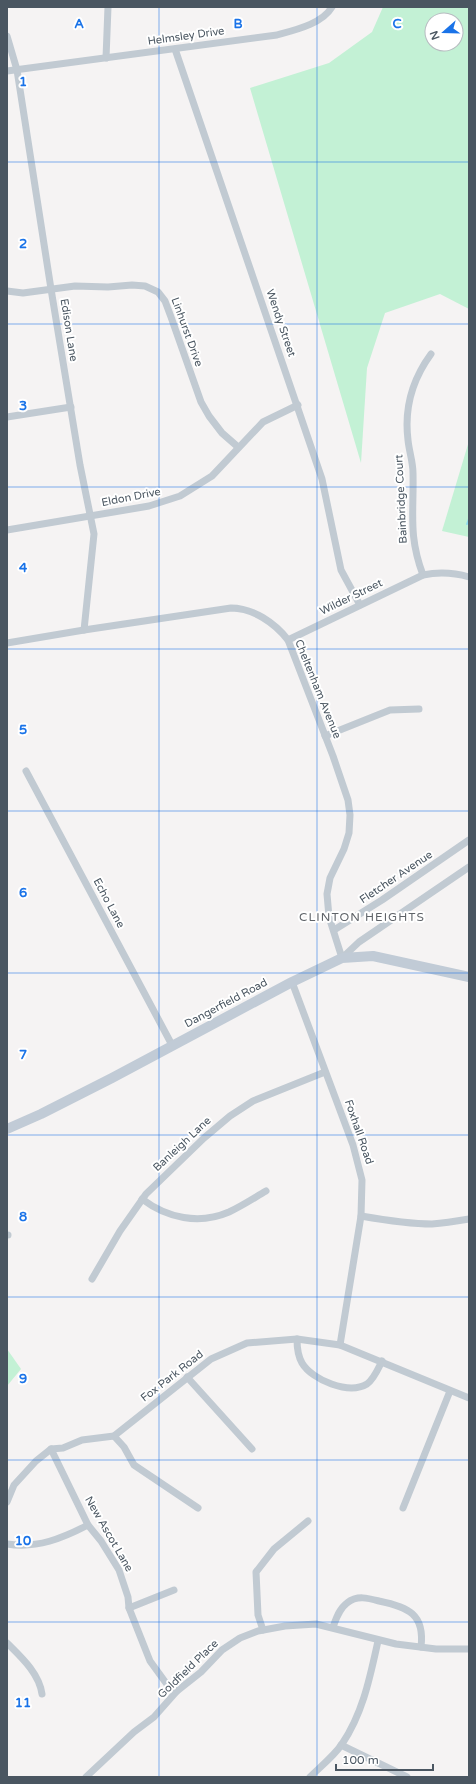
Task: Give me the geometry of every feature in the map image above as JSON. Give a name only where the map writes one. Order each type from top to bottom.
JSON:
[{"type":"street","points":[[106,58],[108,7]]},
{"type":"street","name":"Helmsley Drive","points":[[7,71],[278,35],[306,27],[329,11],[332,7]]},
{"type":"street","name":"Edison Lane","points":[[7,36],[17,70],[70,407],[94,534],[84,630]]},
{"type":"street","name":"Wendy Street","points":[[175,49],[298,405],[322,479],[341,570],[360,605]]},
{"type":"street","name":"Linhurst Drive","points":[[7,291],[23,292],[75,286],[108,287],[132,285],[145,286],[158,292],[165,301],[171,316],[201,402],[222,433],[238,448]]},
{"type":"street","name":"Bainbridge Court","points":[[423,574],[413,541],[413,470],[406,422],[411,392],[423,364],[431,354]]},
{"type":"street","name":"Eldon Drive","points":[[7,530],[158,504],[180,496],[212,476],[263,422],[298,405]]},
{"type":"street","points":[[7,417],[70,407]]},
{"type":"street","points":[[423,574],[458,574],[469,577]]},
{"type":"street","name":"Wilder Street","points":[[288,640],[423,574]]},
{"type":"street","name":"Cheltenham Avenue","points":[[7,643],[235,608],[258,616],[269,622],[283,634],[288,640],[346,791],[350,815],[349,833],[328,887],[328,908],[342,958]]},
{"type":"street","points":[[325,736],[390,710],[419,709]]},
{"type":"street","name":"Echo Lane","points":[[26,771],[172,1045]]},
{"type":"street","name":"Fletcher Avenue","points":[[334,930],[382,900],[469,840]]},
{"type":"street","points":[[342,958],[359,942],[469,867]]},
{"type":"street","name":"Dangerfield Road","points":[[7,1129],[48,1111],[292,982],[342,958],[373,956],[469,977]]},
{"type":"street","name":"Foxhall Road","points":[[292,982],[361,1170],[363,1196],[361,1216],[340,1344]]},
{"type":"street","name":"Banleigh Lane","points":[[92,1279],[120,1231],[152,1187],[230,1116],[259,1098],[325,1072]]},
{"type":"street","points":[[142,1199],[165,1213],[193,1218],[206,1218],[228,1212],[266,1192]]},
{"type":"street","points":[[361,1216],[397,1222],[427,1224],[469,1219]]},
{"type":"street","points":[[297,1339],[300,1358],[309,1372],[342,1388],[352,1388],[365,1385],[374,1376],[382,1361]]},
{"type":"street","name":"Fox Park Road","points":[[114,1436],[211,1359],[247,1343],[297,1339],[340,1344],[469,1398]]},
{"type":"street","points":[[187,1377],[252,1449]]},
{"type":"street","points":[[403,1508],[450,1390]]},
{"type":"street","points":[[7,1502],[14,1485],[36,1461],[51,1449],[63,1448],[82,1440],[114,1436],[124,1447],[134,1464],[198,1508]]},
{"type":"street","name":"New Ascot Lane","points":[[51,1449],[88,1525],[101,1541],[119,1570],[130,1608],[150,1661],[166,1683],[177,1692]]},
{"type":"street","points":[[263,1630],[258,1615],[256,1572],[274,1549],[308,1521]]},
{"type":"street","points":[[7,1544],[26,1545],[56,1541],[88,1525]]},
{"type":"street","points":[[130,1608],[174,1590]]},
{"type":"street","points":[[333,1627],[341,1609],[347,1602],[362,1597],[396,1604],[408,1609],[417,1620],[421,1632],[420,1647]]},
{"type":"street","name":"Goldfield Place","points":[[86,1777],[129,1736],[154,1717],[177,1692],[201,1672],[222,1650],[240,1638],[263,1630],[309,1624],[333,1627],[378,1641],[420,1647],[469,1649]]},
{"type":"street","points":[[310,1777],[341,1745],[354,1722],[369,1683],[378,1641]]},
{"type":"street","points":[[7,1643],[36,1676],[40,1683],[42,1694]]},
{"type":"street","points":[[341,1745],[407,1777]]},
{"type":"green space","points":[[383,7],[469,7],[469,309],[440,294],[385,313],[367,368],[361,463],[250,88],[329,63],[372,32]]},
{"type":"green space","points":[[469,441],[469,537],[442,531]]},
{"type":"green space","points":[[7,1349],[21,1369],[7,1386]]},
{"type":"waterway","points":[[467,524],[469,519]]},
{"type":"district","name":"CLINTON HEIGHTS","points":[[362,917]]}]
